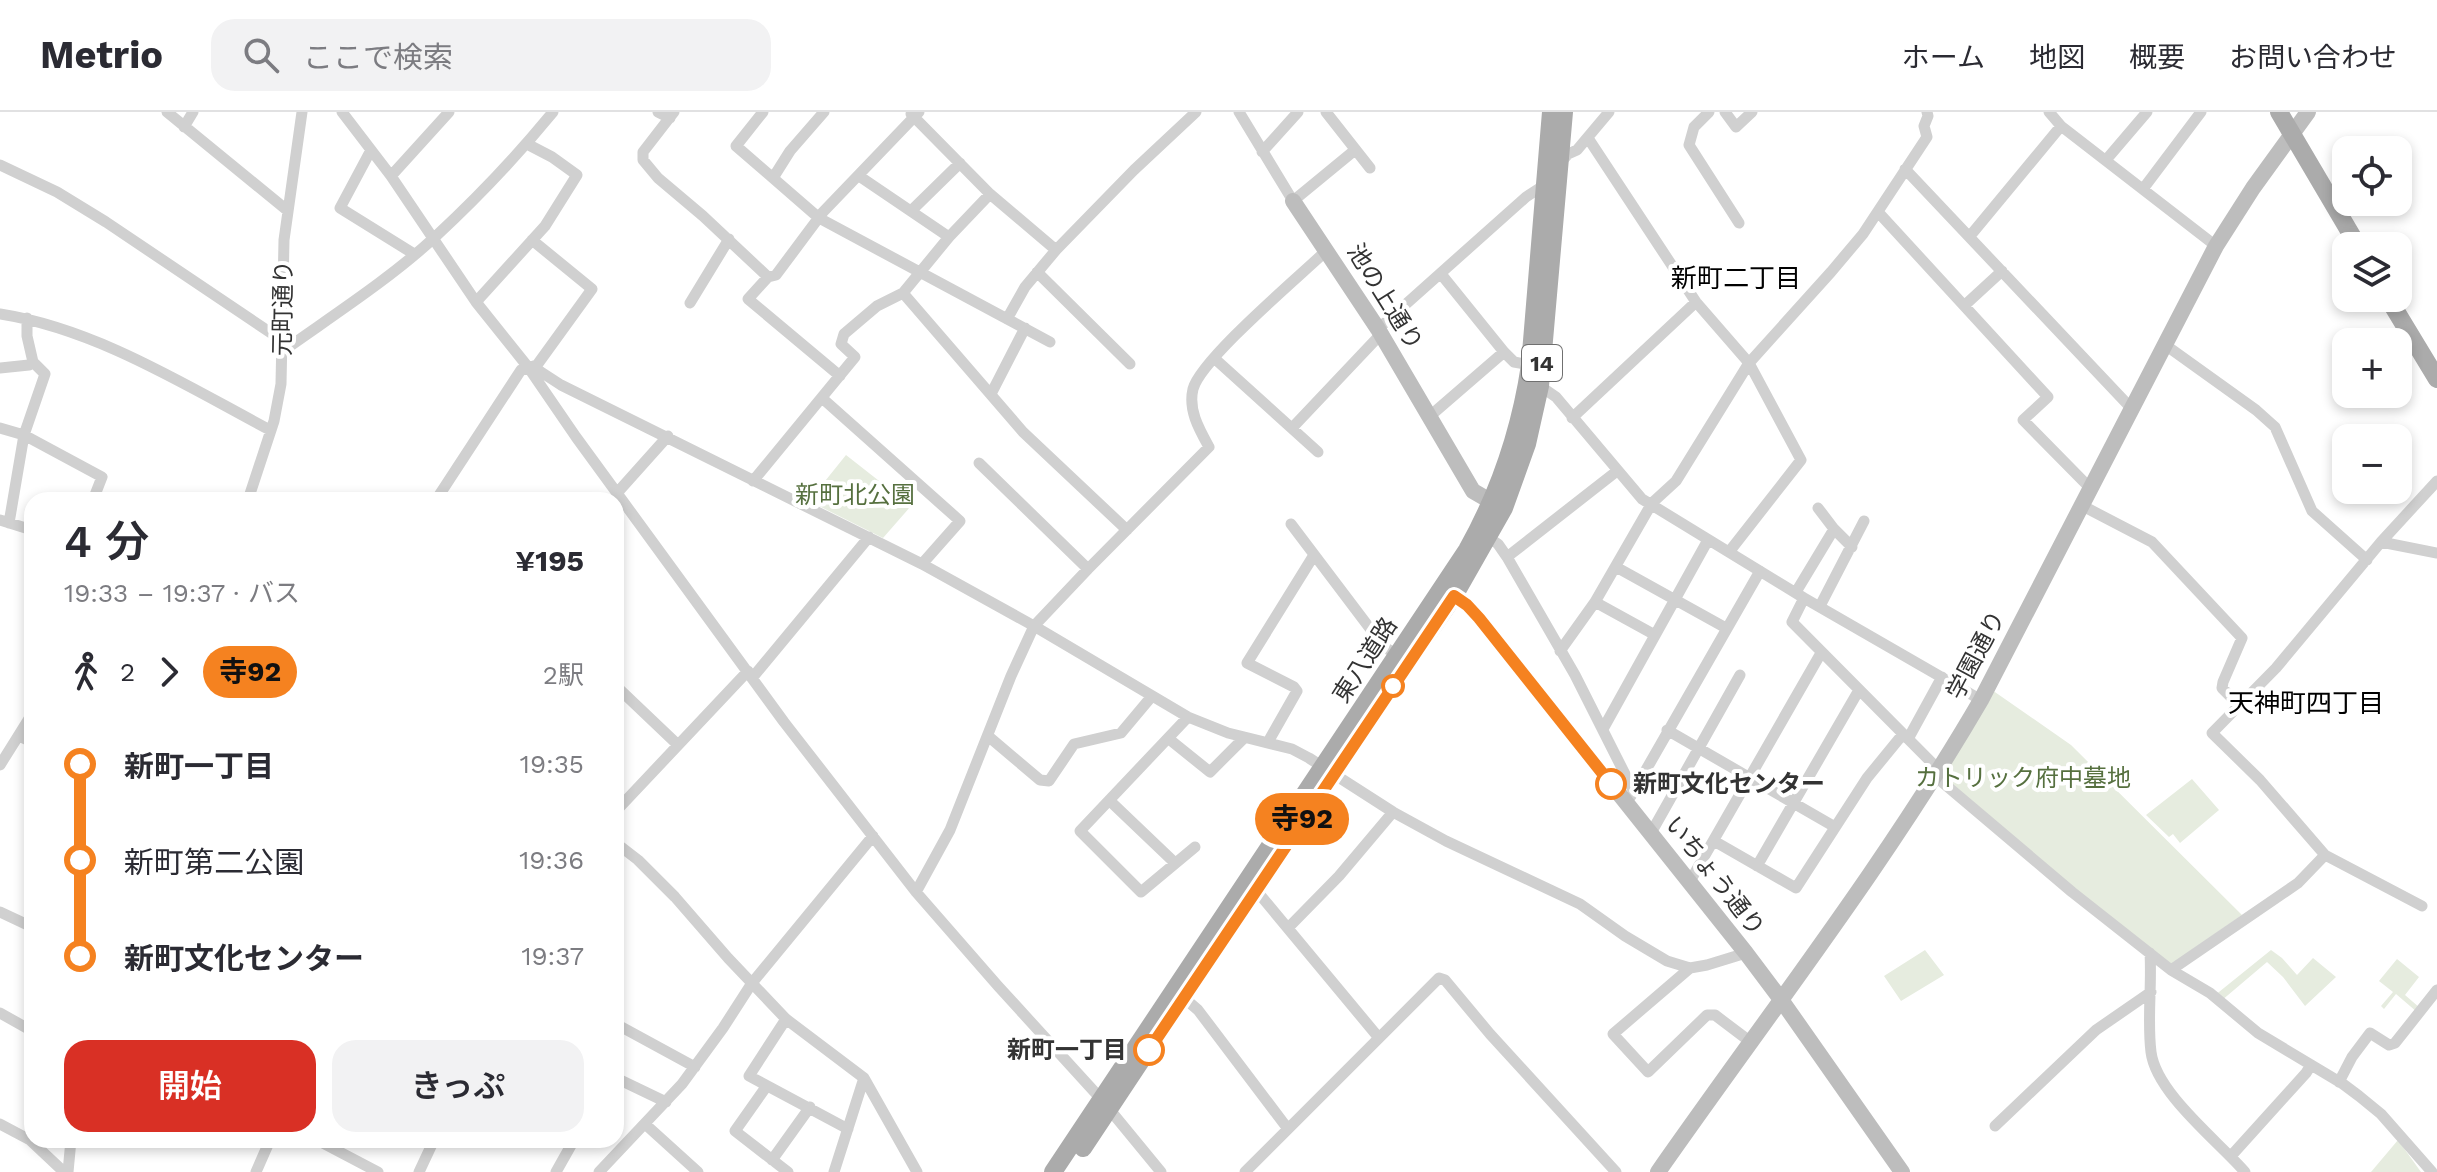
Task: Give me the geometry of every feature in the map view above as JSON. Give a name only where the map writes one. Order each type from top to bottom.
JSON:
[{"type":"main road","name":"東八道路","points":[[1068,1172],[1105,1104],[1447,592],[1492,502],[1513,446],[1530,365],[1551,112]]},
{"type":"main road","name":"東八道路","points":[[1053,1172],[1183,997],[1256,890],[1398,655],[1489,538],[1521,465],[1540,386],[1564,112]]},
{"type":"main road","points":[[2279,112],[2350,232]]},
{"type":"main road","points":[[2396,312],[2437,379]]},
{"type":"street","points":[[167,112],[288,211]]},
{"type":"street","points":[[184,127],[193,112]]},
{"type":"street","points":[[342,112],[391,176],[476,302],[528,367],[615,490],[668,436]]},
{"type":"street","points":[[391,176],[449,112]]},
{"type":"street","points":[[0,165],[57,192],[106,222],[282,345],[343,309],[434,238],[527,144],[553,112]]},
{"type":"street","points":[[763,112],[736,146],[819,218],[1050,342]]},
{"type":"street","points":[[773,178],[790,151],[824,112]]},
{"type":"street","points":[[1007,319],[1037,272],[1056,250],[1196,112]]},
{"type":"street","name":"池の上通り","points":[[1239,112],[1379,332],[1473,491],[1492,502]]},
{"type":"street","points":[[1262,152],[1298,112]]},
{"type":"street","points":[[1326,112],[1370,168]]},
{"type":"street","points":[[1293,427],[1379,332],[1526,197],[1544,187],[1560,163],[1588,138],[1609,112]]},
{"type":"street","points":[[1709,112],[1694,127],[1689,145],[1739,223]]},
{"type":"street","points":[[1725,112],[1736,127],[1752,112]]},
{"type":"street","points":[[1560,651],[1595,602],[1652,503],[1676,481],[1749,363],[1831,272],[1878,212],[1927,137],[1924,126],[1927,112]]},
{"type":"street","points":[[2106,160],[2147,112]]},
{"type":"street","points":[[2143,189],[2201,112]]},
{"type":"street","name":"学園通り","points":[[1658,1172],[1782,1001],[1937,773],[1981,700],[2216,246],[2308,112]]},
{"type":"street","points":[[2050,113],[2061,126],[2216,246]]},
{"type":"street","points":[[667,114],[643,152],[643,160],[658,178],[768,277]]},
{"type":"street","points":[[840,376],[748,299],[768,277],[776,275],[819,218],[914,114],[990,194],[1056,250]]},
{"type":"street","name":"元町通り","points":[[251,492],[281,384],[284,240],[299,115]]},
{"type":"street","points":[[1970,236],[2061,126]]},
{"type":"street","points":[[1588,138],[1696,302],[1749,363],[1801,460],[1729,552]]},
{"type":"street","points":[[476,302],[545,226],[577,175],[527,144]]},
{"type":"street","points":[[371,150],[340,208],[414,254]]},
{"type":"street","points":[[1293,201],[1355,150]]},
{"type":"street","points":[[911,211],[960,163]]},
{"type":"street","points":[[1905,169],[2131,408]]},
{"type":"street","points":[[859,176],[949,237]]},
{"type":"street","points":[[753,481],[855,357],[841,344],[844,334],[877,306],[903,293],[949,237],[990,194]]},
{"type":"street","points":[[1878,212],[2048,397],[2023,420],[2090,488]]},
{"type":"street","points":[[690,303],[729,239]]},
{"type":"street","points":[[441,492],[521,370],[537,365],[592,289],[532,240]]},
{"type":"street","points":[[916,892],[950,830],[1034,626],[1209,447],[1194,420],[1192,392],[1197,380],[1214,358],[1327,250]]},
{"type":"street","points":[[1965,305],[2002,271]]},
{"type":"street","points":[[1037,272],[1130,364]]},
{"type":"street","points":[[1441,274],[1504,352],[1514,362],[1530,365]]},
{"type":"street","points":[[903,293],[1023,432],[1127,530]]},
{"type":"street","points":[[1572,418],[1696,302]]},
{"type":"street","points":[[0,314],[27,318],[113,349],[270,430]]},
{"type":"street","points":[[5,522],[24,435],[45,374],[33,362],[27,336],[27,318]]},
{"type":"street","points":[[991,394],[1025,328]]},
{"type":"street","points":[[2164,344],[2275,427],[2312,511],[2367,560]]},
{"type":"street","points":[[1430,416],[1504,352]]},
{"type":"street","points":[[1214,358],[1318,452]]},
{"type":"street","points":[[0,368],[33,362]]},
{"type":"street","points":[[528,367],[922,564],[1188,717],[1244,738],[1292,749],[1446,841],[1580,904],[1657,956],[1690,968],[1746,953]]},
{"type":"street","points":[[1540,386],[1556,397],[1642,499],[1981,700]]},
{"type":"street","points":[[822,398],[960,521],[922,564]]},
{"type":"street","points":[[0,428],[24,435],[102,477],[96,492]]},
{"type":"street","points":[[979,463],[1088,569]]},
{"type":"street","points":[[1507,557],[1617,471]]},
{"type":"street","points":[[2422,906],[2325,855],[2260,780],[2212,733],[2276,668],[2381,542],[2437,481]]},
{"type":"street","points":[[624,502],[779,715],[916,892],[1105,1104],[1161,1172]]},
{"type":"street","points":[[2081,505],[2152,542],[2242,638],[2222,688],[2239,705]]},
{"type":"street","points":[[1818,508],[1852,547]]},
{"type":"street","points":[[1820,606],[1864,521]]},
{"type":"street","points":[[1291,524],[1384,647],[1398,655]]},
{"type":"street","points":[[1834,529],[1800,595],[1792,622],[1906,737],[1937,773],[2072,892],[2171,970],[2210,993],[2258,1033],[2339,1082],[2381,1114],[2432,1172]]},
{"type":"street","points":[[624,802],[750,674],[869,537]]},
{"type":"street","points":[[1489,538],[1498,544],[1507,557],[1603,729],[1630,798]]},
{"type":"street","points":[[1603,729],[1708,540]]},
{"type":"street","points":[[2381,542],[2437,553]]},
{"type":"street","points":[[1268,742],[1297,691],[1247,663],[1314,555]]},
{"type":"street","points":[[1616,567],[1726,628]]},
{"type":"street","points":[[1630,798],[1760,571]]},
{"type":"street","name":"いちょう通り","points":[[1447,592],[1467,605],[1479,618],[1630,798],[1651,833],[1782,1001],[1902,1172]]},
{"type":"street","points":[[1595,602],[1655,635]]},
{"type":"street","points":[[1689,883],[1821,653]]},
{"type":"street","points":[[1651,833],[1740,675]]},
{"type":"street","points":[[1714,841],[1796,888],[1867,778],[1906,737],[1942,677]]},
{"type":"street","points":[[1757,866],[1859,690]]},
{"type":"street","points":[[624,694],[678,745]]},
{"type":"street","points":[[988,736],[1040,780],[1049,781],[1074,744],[1121,733],[1152,696]]},
{"type":"street","points":[[1188,717],[1080,831],[1141,892],[1195,847]]},
{"type":"street","points":[[0,765],[24,728]]},
{"type":"street","points":[[1667,730],[1835,827]]},
{"type":"street","points":[[19,736],[24,738]]},
{"type":"street","points":[[1169,739],[1210,772],[1244,738]]},
{"type":"street","points":[[1110,801],[1175,863]]},
{"type":"street","points":[[1288,928],[1339,876],[1393,812]]},
{"type":"street","points":[[624,1146],[695,1067],[752,983],[873,836]]},
{"type":"street","points":[[624,849],[675,897],[786,1019],[864,1078],[917,1172]]},
{"type":"street","points":[[2171,970],[2298,883],[2325,855]]},
{"type":"street","points":[[1256,890],[1379,1038]]},
{"type":"street","points":[[0,912],[24,923]]},
{"type":"street","points":[[2150,953],[2151,1054],[2163,1083],[2245,1172]]},
{"type":"street","points":[[1690,968],[1613,1034],[1648,1072],[1707,1015],[1715,1015],[1752,1043]]},
{"type":"street","points":[[1245,1172],[1439,978],[1445,980],[1616,1172]]},
{"type":"street","points":[[2339,1082],[2370,1033],[2389,1045],[2395,1043],[2437,990]]},
{"type":"street","points":[[1995,1126],[2096,1030],[2151,992]]},
{"type":"street","points":[[1183,997],[1198,1010],[1288,1129]]},
{"type":"street","points":[[0,1013],[24,1026]]},
{"type":"street","points":[[786,1019],[749,1076],[848,1129]]},
{"type":"street","points":[[624,1028],[695,1067]]},
{"type":"street","points":[[2231,1156],[2311,1065]]},
{"type":"street","points":[[834,1172],[864,1078]]},
{"type":"street","points":[[624,1082],[666,1102]]},
{"type":"street","points":[[766,1087],[735,1131],[788,1172]]},
{"type":"street","points":[[772,1160],[810,1107]]},
{"type":"street","points":[[0,1124],[24,1137]]},
{"type":"street","points":[[645,1124],[698,1172]]},
{"type":"street","points":[[39,1148],[66,1172]]},
{"type":"street","points":[[66,1172],[70,1148]]},
{"type":"street","points":[[256,1172],[266,1148]]},
{"type":"street","points":[[332,1148],[378,1172]]},
{"type":"street","points":[[419,1172],[427,1148]]},
{"type":"street","points":[[556,1172],[570,1148]]},
{"type":"street","points":[[599,1172],[622,1148]]},
{"type":"green space","name":"新町北公園","points":[[846,455],[911,506],[883,538],[809,501]]},
{"type":"green space","name":"カトリック府中墓地","points":[[1992,690],[2071,745],[2242,915],[2170,965],[1941,782]]},
{"type":"green space","points":[[2192,779],[2219,810],[2180,843],[2173,834],[2169,837],[2146,815]]},
{"type":"green space","points":[[1925,950],[1944,975],[1901,1001],[1884,976]]},
{"type":"green space","points":[[2271,950],[2297,975],[2313,958],[2336,977],[2305,1006],[2267,962],[2221,1001],[2214,996]]},
{"type":"green space","points":[[2397,959],[2419,977],[2405,995],[2420,1008],[2417,1012],[2396,994],[2384,1009],[2381,1006],[2393,992],[2379,981]]},
{"type":"green space","points":[[2398,1140],[2421,1172],[2371,1172]]},
{"type":"bus line","name":"寺92","points":[[1149,1050],[1314,800],[1454,596],[1479,618],[1611,784]]},
{"type":"place","name":"新町文化センター","points":[[1611,784]]},
{"type":"place","name":"新町一丁目","points":[[1149,1050]]},
{"type":"district","name":"新町二丁目","points":[[1736,278]]},
{"type":"district","name":"天神町四丁目","points":[[2306,703]]}]
